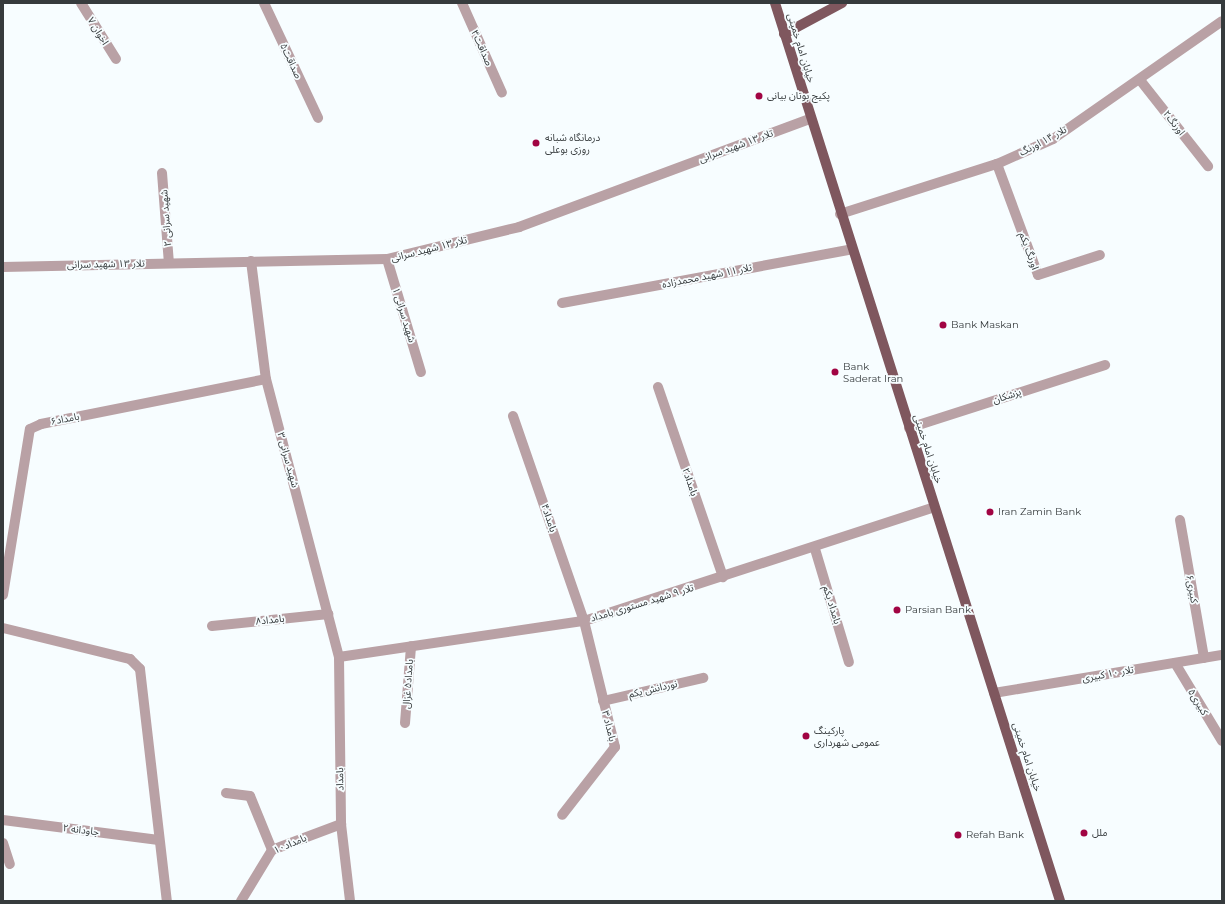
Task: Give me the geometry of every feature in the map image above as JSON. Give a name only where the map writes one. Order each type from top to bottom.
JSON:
[{"type":"main road","name":"خیابان امام خمینی","points":[[775,3],[840,214],[1060,901]]},
{"type":"main road","points":[[784,34],[842,3]]},
{"type":"street","name":"اخوان ۷","points":[[81,3],[116,59]]},
{"type":"street","name":"صداقت۵","points":[[264,3],[318,118]]},
{"type":"street","name":"صداقت۳","points":[[462,3],[502,93]]},
{"type":"street","name":"تلار ۱۴ اورنگ","points":[[840,214],[997,164],[1053,139],[1140,80],[1222,21]]},
{"type":"street","name":"اورنگ۲","points":[[1140,80],[1208,166]]},
{"type":"street","name":"تلار ۱۳ شهید سرانی","points":[[3,267],[387,259],[519,227],[810,119]]},
{"type":"street","name":"اورنگ یکم","points":[[997,164],[1038,276],[1100,255]]},
{"type":"street","name":"شهید سرانی ۲","points":[[162,172],[169,263]]},
{"type":"street","name":"تلار ۱۱ شهید محمدزاده","points":[[562,303],[852,248]]},
{"type":"street","name":"شهید سرانی ۱","points":[[387,259],[421,372]]},
{"type":"street","name":"شهید سرانی ۳","points":[[251,261],[266,379],[339,657]]},
{"type":"street","name":"پزشکان","points":[[909,428],[1105,365]]},
{"type":"street","name":"بامداد۶","points":[[3,595],[30,429],[41,424],[266,379]]},
{"type":"street","name":"بامداد۲","points":[[658,387],[722,578]]},
{"type":"street","name":"بامداد۴","points":[[513,416],[584,621]]},
{"type":"street","name":"تلار ۹ شهید مستوری بامداد","points":[[339,657],[584,621],[815,549],[934,507]]},
{"type":"street","name":"کبیری۶","points":[[1180,520],[1204,658]]},
{"type":"street","name":"بامداد یکم","points":[[815,549],[849,662]]},
{"type":"street","name":"بامداد۸","points":[[212,626],[328,614]]},
{"type":"street","name":"بامداد ۳","points":[[562,815],[615,747],[584,621]]},
{"type":"street","points":[[3,628],[130,659],[140,669],[166,901]]},
{"type":"street","name":"بامداد۵ غزال","points":[[405,723],[410,646]]},
{"type":"street","name":"تلار ۱۰ کبیری","points":[[994,693],[1222,655]]},
{"type":"street","name":"بامداد","points":[[339,657],[341,824],[350,901]]},
{"type":"street","name":"کبیری۵","points":[[1175,663],[1222,741]]},
{"type":"street","name":"نوردانش یکم","points":[[603,701],[703,678]]},
{"type":"street","points":[[226,793],[250,796],[272,850]]},
{"type":"street","name":"جاودانه ۲","points":[[3,820],[159,840]]},
{"type":"street","name":"بامداد۱۰","points":[[241,901],[272,850],[341,824]]},
{"type":"street","points":[[3,843],[10,864]]},
{"type":"place","name":"پکیج بوتان بیانی","points":[[759,96]]},
{"type":"place","name":"درمانگاه شبانه روزی بوعلی","points":[[536,143]]},
{"type":"place","name":"Bank Maskan","points":[[943,325]]},
{"type":"place","name":"Bank Saderat Iran","points":[[835,372]]},
{"type":"place","name":"Iran Zamin Bank","points":[[990,512]]},
{"type":"place","name":"Parsian Bank","points":[[897,610]]},
{"type":"place","name":"پارکینگ عمومی شهرداری","points":[[806,736]]},
{"type":"place","name":"ملل","points":[[1084,833]]},
{"type":"place","name":"Refah Bank","points":[[958,835]]}]
